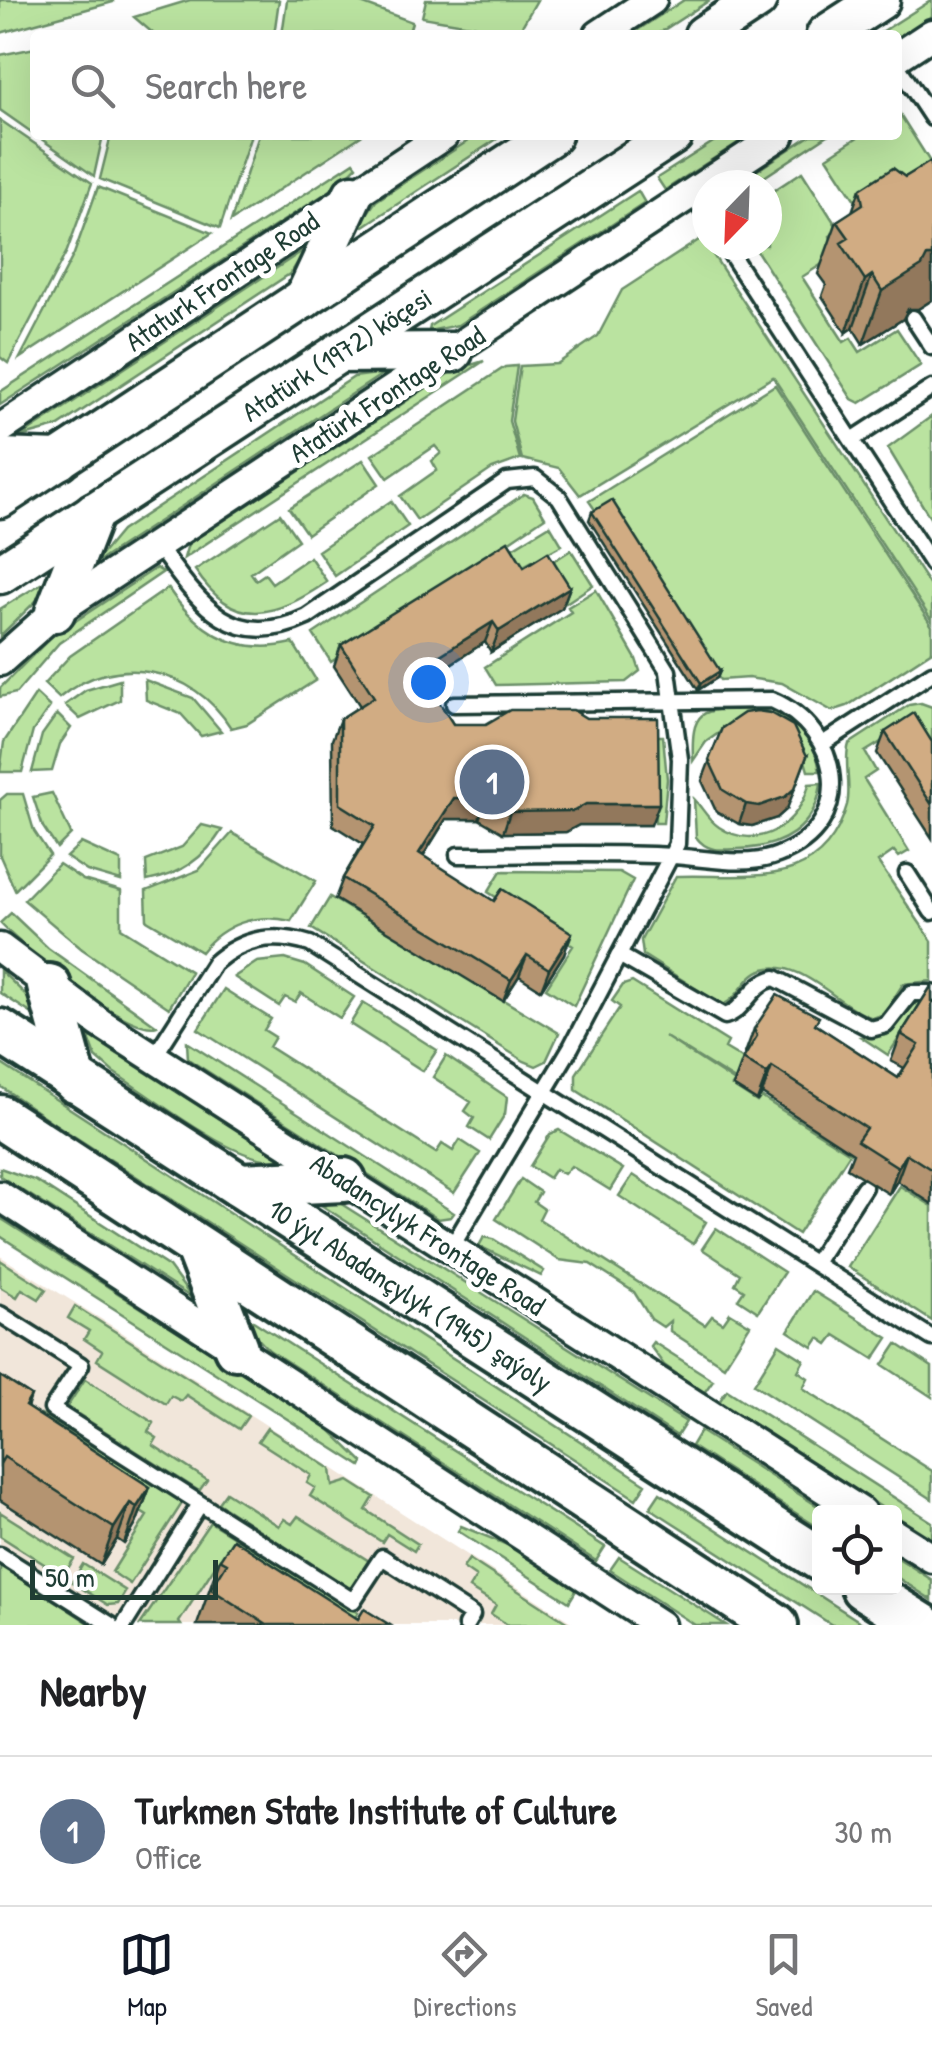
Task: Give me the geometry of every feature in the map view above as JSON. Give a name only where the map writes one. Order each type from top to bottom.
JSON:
[{"type":"main road","points":[[712,30],[757,0]]},
{"type":"main road","points":[[834,30],[880,0]]},
{"type":"main road","points":[[0,498],[544,140]]},
{"type":"main road","name":"Atatürk (1972) köçesi","points":[[0,574],[665,140]]},
{"type":"main road","points":[[304,299],[353,194]]},
{"type":"main road","points":[[338,353],[453,352]]},
{"type":"main road","points":[[0,458],[58,460]]},
{"type":"main road","points":[[55,612],[94,512]]},
{"type":"main road","points":[[48,986],[75,1081]]},
{"type":"main road","name":"10 ýyl Abadançylyk (1945) şaýoly","points":[[0,1030],[812,1554]]},
{"type":"main road","points":[[0,1117],[776,1625]]},
{"type":"main road","points":[[0,1150],[48,1152]]},
{"type":"main road","points":[[239,1185],[344,1180]]},
{"type":"main road","points":[[198,1250],[236,1348]]},
{"type":"main road","points":[[875,1595],[922,1625]]},
{"type":"street","points":[[607,30],[652,0]]},
{"type":"street","points":[[902,54],[932,34]]},
{"type":"street","name":"Ataturk Frontage Road","points":[[0,429],[436,140]]},
{"type":"street","name":"Atatürk Frontage Road","points":[[740,170],[774,140]]},
{"type":"street","name":"Atatürk Frontage Road","points":[[0,662],[55,612],[157,545],[453,352],[692,210]]},
{"type":"street","name":"Abadancylyk Frontage Road","points":[[0,948],[48,986],[154,1058],[850,1505]]},
{"type":"street","points":[[0,1196],[660,1625]]},
{"type":"street","points":[[902,1539],[932,1558]]},
{"type":"lane","points":[[902,73],[932,118]]},
{"type":"lane","points":[[735,260],[932,564]]},
{"type":"lane","points":[[913,318],[932,348]]},
{"type":"lane","points":[[852,440],[932,388]]},
{"type":"lane","points":[[157,545],[196,598],[218,616],[246,628],[278,628],[307,617],[507,481],[535,478],[559,496],[656,648],[674,700],[680,800],[672,856],[545,1091],[451,1248]]},
{"type":"lane","points":[[824,743],[930,678]]},
{"type":"lane","points":[[454,704],[772,700],[793,709],[824,743],[832,788],[820,821],[797,846],[753,860],[458,855]]},
{"type":"lane","points":[[907,873],[932,912]]},
{"type":"lane","points":[[154,1058],[214,963],[244,942],[276,936],[325,951],[932,1338]]},
{"type":"lane","points":[[619,954],[711,1012],[724,1016],[737,1010],[755,986],[775,978],[871,1029],[886,1024],[911,993],[932,993]]},
{"type":"lane","points":[[815,1263],[864,1187]]},
{"type":"lane","points":[[0,1314],[81,1365],[52,1409],[353,1601],[382,1557],[472,1615],[466,1625]]},
{"type":"lane","points":[[124,1625],[200,1504]]},
{"type":"lane","points":[[0,1555],[112,1625]]},
{"type":"shaded area","points":[[0,1256],[109,1324],[576,1625],[0,1625]]},
{"type":"green space","points":[[0,0],[113,0],[113,2],[0,33]]},
{"type":"green space","points":[[190,0],[279,0],[275,30],[149,30],[134,17]]},
{"type":"green space","points":[[287,0],[353,0],[412,22],[410,30],[283,30]]},
{"type":"green space","points":[[426,0],[537,0],[520,30],[422,17]]},
{"type":"green space","points":[[684,0],[710,0],[664,30],[638,30]]},
{"type":"green space","points":[[932,0],[932,16],[902,36],[902,30],[885,30]]},
{"type":"green space","points":[[30,49],[30,131],[0,110],[0,55]]},
{"type":"green space","points":[[902,117],[932,165],[864,214],[827,157],[853,140],[902,140]]},
{"type":"green space","points":[[0,120],[92,183],[67,251],[8,363],[0,357]]},
{"type":"green space","points":[[43,140],[102,140],[94,176]]},
{"type":"green space","points":[[110,140],[249,140],[220,228],[100,179]]},
{"type":"green space","points":[[257,140],[355,140],[231,221]]},
{"type":"green space","points":[[469,140],[495,140],[364,226],[359,225],[376,201]]},
{"type":"green space","points":[[716,140],[742,140],[692,170],[665,190],[657,178]]},
{"type":"green space","points":[[803,140],[820,140],[775,170],[758,170]]},
{"type":"green space","points":[[354,162],[357,166],[337,186],[0,405],[0,392]]},
{"type":"green space","points":[[802,172],[839,230],[830,236],[836,255],[802,277],[844,342],[851,338],[860,352],[897,329],[921,365],[860,403],[852,399],[763,260],[782,260],[782,185]]},
{"type":"green space","points":[[98,187],[212,233],[20,358],[74,254]]},
{"type":"green space","points":[[638,191],[645,203],[458,325],[429,331],[430,326]]},
{"type":"green space","points":[[692,244],[692,260],[716,260],[932,589],[932,621],[773,377],[580,495],[559,468],[522,459],[512,421],[520,366],[557,364],[598,336],[622,290]]},
{"type":"green space","points":[[307,248],[291,273],[57,427],[20,437]]},
{"type":"green space","points":[[484,361],[184,558],[188,544],[454,370]]},
{"type":"green space","points":[[517,366],[509,421],[520,459],[492,469],[417,520],[400,496],[437,470],[432,461],[441,453],[435,446],[388,478],[372,455],[505,367]]},
{"type":"green space","points":[[384,373],[96,561],[121,531],[354,377]]},
{"type":"green space","points":[[775,385],[932,626],[932,651],[847,706],[832,711],[782,683],[748,678],[720,680],[610,507],[598,514],[589,501]]},
{"type":"green space","points":[[932,416],[932,521],[888,448]]},
{"type":"green space","points":[[363,460],[379,484],[307,534],[289,508]]},
{"type":"green space","points":[[524,494],[533,497],[545,517],[331,662],[313,634]]},
{"type":"green space","points":[[391,501],[408,526],[335,576],[318,551]]},
{"type":"green space","points":[[280,514],[298,540],[251,573],[256,580],[265,574],[272,583],[310,557],[327,582],[273,610],[241,610],[225,603],[195,570]]},
{"type":"green space","points":[[550,525],[562,545],[512,572],[501,555]]},
{"type":"green space","points":[[571,550],[593,585],[566,603],[543,568]]},
{"type":"green space","points":[[156,568],[163,572],[59,643],[16,693],[0,697],[0,688],[51,637]]},
{"type":"green space","points":[[44,582],[37,600],[0,636],[0,609]]},
{"type":"green space","points":[[168,588],[206,629],[222,637],[255,646],[293,643],[316,680],[247,724],[231,728],[196,691],[152,672],[104,674],[59,698],[44,684],[70,656]]},
{"type":"green space","points":[[596,590],[640,671],[626,682],[496,685],[485,667],[571,612],[568,607]]},
{"type":"green space","points":[[120,680],[120,700],[80,719],[65,705],[86,690]]},
{"type":"green space","points":[[145,680],[193,698],[221,731],[201,736],[181,714],[146,700]]},
{"type":"green space","points":[[36,694],[50,707],[33,731],[22,772],[0,772],[4,742]]},
{"type":"green space","points":[[921,703],[932,707],[932,756],[910,724],[865,752],[876,771],[864,779],[909,851],[899,857],[894,851],[878,862],[932,941],[932,981],[903,984],[884,1014],[873,1018],[806,977],[778,968],[764,969],[722,1005],[643,955],[641,940],[676,876],[778,873],[800,866],[819,853],[835,833],[847,805],[849,744],[909,705]]},
{"type":"green space","points":[[749,708],[775,714],[796,727],[812,745],[820,771],[808,771],[803,754],[733,723],[706,742],[693,761],[694,731],[702,715],[719,709]]},
{"type":"green space","points":[[57,714],[71,728],[60,744],[52,771],[32,772],[42,735]]},
{"type":"green space","points":[[654,736],[663,736],[667,779],[663,823],[655,823]]},
{"type":"green space","points":[[821,783],[812,813],[782,840],[754,848],[720,850],[709,848],[696,837],[694,799],[719,827],[748,837],[775,830],[787,822],[797,811],[809,784]]},
{"type":"green space","points":[[52,793],[71,834],[57,848],[43,827],[33,797]]},
{"type":"green space","points":[[7,794],[23,794],[34,831],[50,855],[15,890],[0,856],[0,800]]},
{"type":"green space","points":[[202,825],[222,830],[199,857],[180,870],[147,881],[146,861],[182,847]]},
{"type":"green space","points":[[232,833],[316,881],[291,921],[265,918],[230,927],[201,952],[147,920],[146,891],[199,870]]},
{"type":"green space","points":[[81,843],[121,861],[121,881],[87,871],[66,857]]},
{"type":"green space","points":[[59,864],[83,880],[121,891],[121,928],[191,972],[169,1008],[82,949],[24,900]]},
{"type":"green space","points":[[501,871],[619,872],[633,880],[574,1006],[546,988],[573,946],[488,892]]},
{"type":"green space","points":[[330,897],[559,1033],[546,1061],[536,1066],[524,1061],[311,928]]},
{"type":"green space","points":[[11,913],[48,948],[157,1026],[124,1017],[52,968],[0,923]]},
{"type":"green space","points":[[285,959],[305,965],[354,997],[340,1018],[301,993],[295,1002],[285,997],[279,1006],[234,977],[257,962]]},
{"type":"green space","points":[[0,970],[26,995],[37,1017],[0,993]]},
{"type":"green space","points":[[632,982],[728,1042],[725,1048],[745,1060],[735,1080],[664,1036],[735,1082],[732,1086],[757,1102],[761,1097],[850,1153],[798,1234],[576,1090],[576,1074],[620,1007],[612,1001],[623,985]]},
{"type":"green space","points":[[224,989],[271,1019],[264,1030],[275,1037],[269,1047],[436,1153],[442,1144],[453,1151],[460,1140],[480,1153],[454,1193],[198,1029]]},
{"type":"green space","points":[[917,1002],[923,1002],[888,1055],[861,1037],[887,1035]]},
{"type":"green space","points":[[363,1003],[437,1050],[423,1071],[350,1024]]},
{"type":"green space","points":[[88,1035],[283,1160],[243,1153],[196,1128],[113,1072],[96,1057]]},
{"type":"green space","points":[[187,1042],[454,1213],[438,1219],[188,1059]]},
{"type":"green space","points":[[446,1056],[507,1097],[505,1114],[489,1140],[469,1127],[474,1118],[465,1111],[471,1102],[433,1077]]},
{"type":"green space","points":[[0,1063],[646,1484],[636,1499],[52,1122],[0,1086]]},
{"type":"green space","points":[[559,1130],[623,1169],[610,1190],[571,1166],[564,1174],[555,1169],[549,1178],[530,1166],[550,1134]]},
{"type":"green space","points":[[0,1168],[36,1181],[169,1267],[192,1298],[0,1176]]},
{"type":"green space","points":[[633,1175],[706,1222],[693,1244],[619,1196]]},
{"type":"green space","points":[[521,1179],[540,1192],[534,1202],[544,1209],[539,1219],[705,1325],[712,1316],[723,1323],[730,1313],[750,1325],[724,1366],[670,1331],[670,1321],[663,1327],[651,1319],[634,1292],[590,1264],[559,1260],[496,1219]]},
{"type":"green space","points":[[900,1186],[932,1206],[932,1321],[848,1267]]},
{"type":"green space","points":[[335,1200],[686,1422],[677,1436],[315,1201]]},
{"type":"green space","points":[[0,1218],[325,1425],[363,1462],[361,1466],[0,1236]]},
{"type":"green space","points":[[716,1228],[784,1272],[758,1312],[738,1299],[744,1290],[735,1284],[740,1274],[702,1249]]},
{"type":"green space","points":[[484,1237],[544,1271],[541,1276],[479,1246]]},
{"type":"green space","points":[[0,1260],[46,1289],[39,1299],[22,1289],[17,1297],[0,1287]]},
{"type":"green space","points":[[813,1291],[888,1338],[874,1359],[835,1335],[828,1344],[819,1338],[813,1347],[788,1331]]},
{"type":"green space","points":[[75,1306],[248,1416],[239,1429],[186,1395],[181,1401],[171,1396],[166,1404],[97,1360],[102,1351],[84,1339],[89,1331],[68,1318]]},
{"type":"green space","points":[[247,1317],[605,1547],[596,1561],[269,1350],[245,1325]]},
{"type":"green space","points":[[653,1342],[713,1380],[704,1393],[664,1365],[650,1346]]},
{"type":"green space","points":[[779,1344],[804,1360],[798,1371],[808,1378],[803,1388],[932,1471],[932,1499],[754,1384]]},
{"type":"green space","points":[[897,1344],[932,1367],[932,1397],[883,1365]]},
{"type":"green space","points":[[85,1379],[154,1423],[148,1432],[157,1438],[153,1445],[207,1480],[199,1491],[67,1407]]},
{"type":"green space","points":[[727,1390],[932,1522],[932,1540],[902,1521],[902,1505],[878,1505],[719,1402]]},
{"type":"green space","points":[[41,1415],[183,1502],[130,1584],[112,1572],[147,1516],[24,1438]]},
{"type":"green space","points":[[267,1428],[331,1469],[333,1486],[349,1481],[374,1497],[366,1510],[418,1544],[414,1551],[387,1534],[382,1542],[310,1496],[315,1488],[307,1483],[311,1475],[258,1441]]},
{"type":"green space","points":[[700,1431],[816,1505],[812,1505],[812,1524],[691,1446]]},
{"type":"green space","points":[[226,1492],[279,1526],[284,1519],[292,1524],[298,1516],[369,1561],[351,1589],[218,1503]]},
{"type":"green space","points":[[660,1493],[812,1591],[812,1595],[818,1595],[865,1625],[832,1625],[650,1508]]},
{"type":"green space","points":[[0,1512],[74,1559],[63,1576],[0,1536]]},
{"type":"green space","points":[[210,1522],[358,1613],[350,1625],[321,1625],[219,1560],[179,1622],[181,1625],[140,1625]]},
{"type":"green space","points":[[461,1526],[510,1546],[577,1589],[569,1602],[458,1531]]},
{"type":"green space","points":[[619,1557],[726,1625],[695,1625],[610,1570]]},
{"type":"green space","points":[[469,1559],[571,1625],[508,1625],[491,1614],[496,1605],[469,1588],[476,1577],[463,1568]]},
{"type":"green space","points":[[902,1561],[932,1580],[932,1600],[902,1581]]},
{"type":"green space","points":[[83,1564],[126,1591],[118,1604],[108,1605],[72,1582]]},
{"type":"green space","points":[[0,1565],[92,1625],[0,1625]]},
{"type":"building","points":[[931,161],[932,256],[882,291],[872,275],[865,280],[841,243],[849,238],[837,221],[863,204],[860,189],[893,168],[905,177]]},
{"type":"building","points":[[612,500],[720,671],[701,683],[592,512]]},
{"type":"building","points":[[508,541],[524,567],[548,552],[570,587],[499,631],[493,622],[418,669],[453,724],[486,724],[510,710],[573,710],[586,718],[658,718],[659,804],[586,804],[574,811],[510,812],[487,798],[454,798],[419,853],[494,901],[502,889],[572,933],[549,969],[527,955],[511,980],[343,878],[375,826],[340,804],[340,719],[374,697],[341,645]]},
{"type":"building","points":[[744,713],[770,713],[793,726],[807,756],[795,788],[785,797],[759,806],[746,804],[723,790],[709,760],[722,728]]},
{"type":"building","points":[[914,713],[932,742],[932,805],[885,732]]},
{"type":"building","points":[[932,985],[932,1170],[907,1154],[898,1167],[857,1141],[866,1128],[772,1067],[767,1074],[743,1059],[757,1036],[754,1029],[777,995],[819,1017],[815,1024],[898,1078],[919,1045],[901,1034]]},
{"type":"building","points":[[0,1376],[31,1396],[25,1406],[150,1487],[137,1507],[130,1503],[114,1528],[4,1457],[0,1464]]},
{"type":"building","points":[[233,1539],[358,1619],[364,1609],[390,1625],[267,1625],[211,1589],[227,1563],[220,1559]]},
{"type":"place","name":"Turkmen State Institute of Culture","points":[[492,782]]}]
